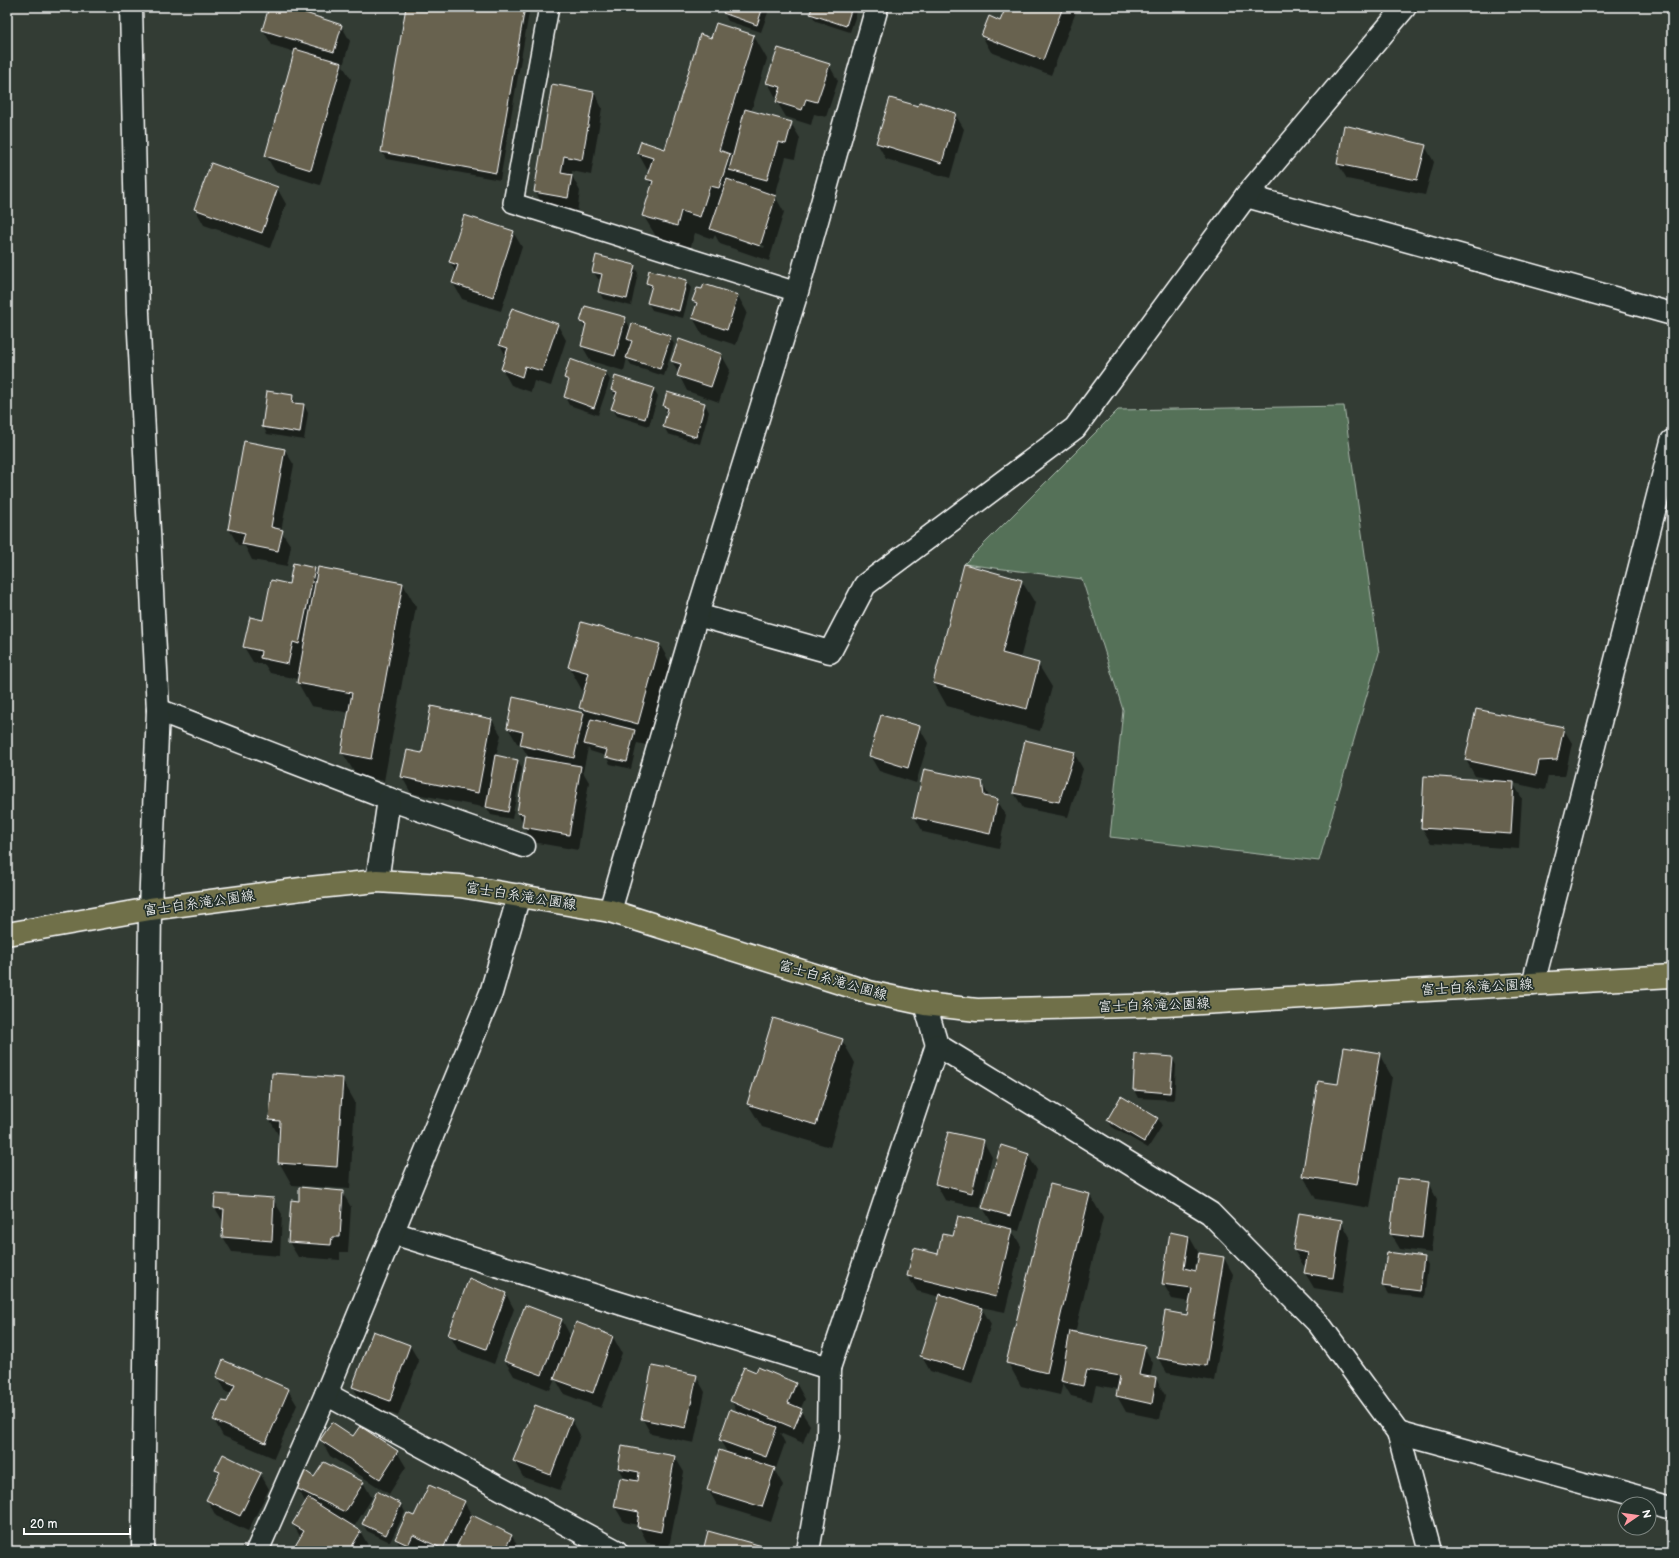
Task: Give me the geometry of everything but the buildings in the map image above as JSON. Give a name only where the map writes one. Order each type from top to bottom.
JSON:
[{"type":"main road","name":"富士白糸滝公園線","points":[[7,934],[150,909],[309,888],[378,881],[460,886],[610,911],[868,992],[925,1004],[977,1010],[1158,1005],[1672,976]]},
{"type":"street","points":[[132,7],[138,313],[158,710],[150,909],[143,1551]]},
{"type":"street","points":[[610,911],[697,615],[796,292],[877,7]]},
{"type":"street","points":[[697,615],[830,652],[866,585],[1075,428],[1246,196],[1405,7]]},
{"type":"street","points":[[1246,196],[1672,314]]},
{"type":"street","points":[[1533,984],[1672,441]]},
{"type":"street","points":[[158,710],[389,799],[524,846]]},
{"type":"street","points":[[378,881],[389,799]]},
{"type":"street","points":[[257,1551],[326,1394],[491,993],[519,895]]},
{"type":"street","points":[[808,1551],[828,1437],[829,1368],[937,1045],[925,1004]]},
{"type":"street","points":[[937,1045],[1210,1213],[1319,1324],[1398,1432],[1430,1551]]},
{"type":"street","points":[[393,1233],[829,1368]]},
{"type":"street","points":[[326,1394],[616,1551]]},
{"type":"street","points":[[1398,1432],[1672,1507]]},
{"type":"lane","points":[[549,7],[513,203],[796,292]]},
{"type":"green space","points":[[1344,406],[1379,653],[1319,861],[1110,837],[1123,710],[1082,579],[964,564],[1118,410]]}]
